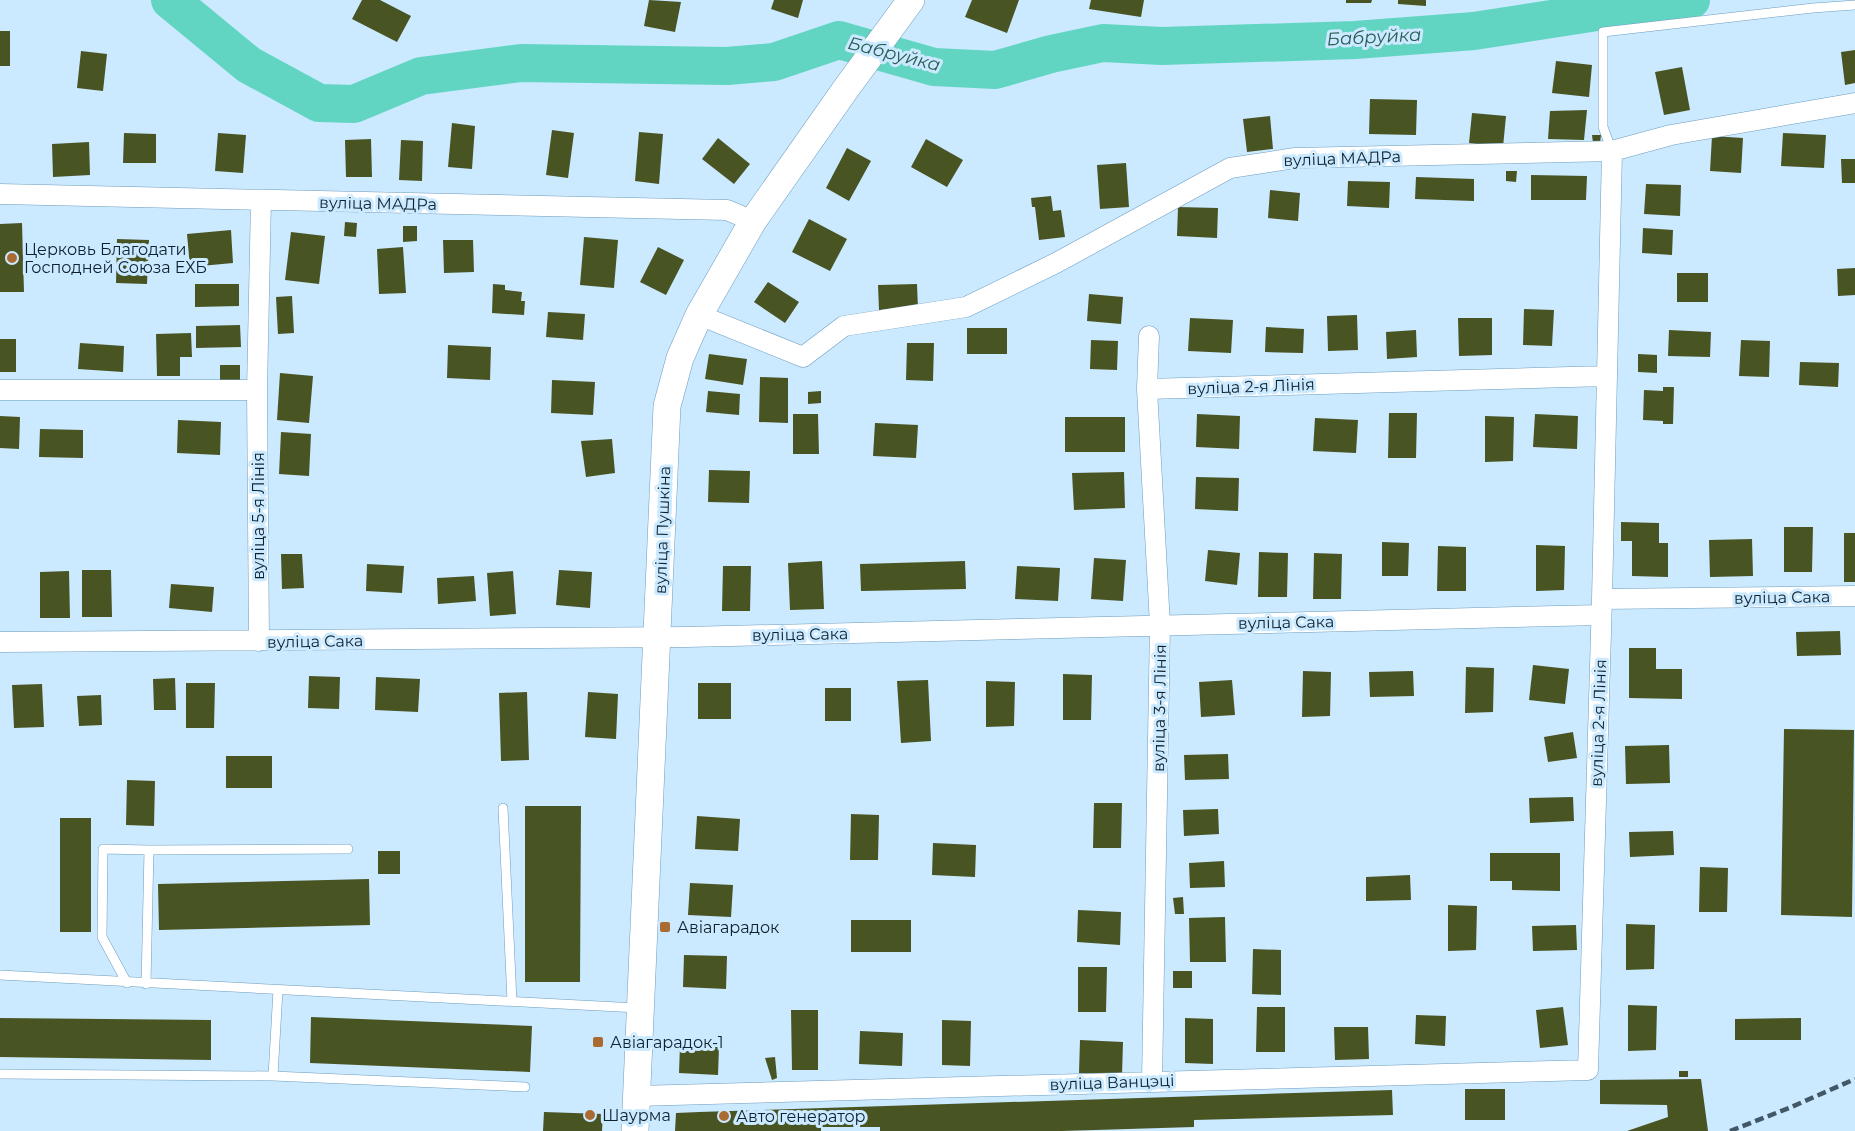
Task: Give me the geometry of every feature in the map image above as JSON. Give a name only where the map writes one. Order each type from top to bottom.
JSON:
[{"type":"main road","name":"вуліца Пушкіна","points":[[635,1131],[667,406],[680,358],[699,315],[753,221],[911,0]]},
{"type":"street","name":"вуліца МАДРа","points":[[699,315],[803,357],[844,326],[966,307],[1056,263],[1230,168],[1295,158],[1612,151],[1671,135],[1855,103]]},
{"type":"street","name":"вуліца 2-я Лінія","points":[[1588,1070],[1612,151]]},
{"type":"street","name":"вуліца МАДРа","points":[[0,194],[727,210],[753,221]]},
{"type":"street","name":"вуліца 5-я Лінія","points":[[259,641],[257,390],[261,200]]},
{"type":"street","name":"вуліца 3-я Лінія","points":[[1149,336],[1147,388],[1160,625],[1152,1081]]},
{"type":"street","name":"вуліца 2-я Лінія","points":[[1147,388],[1606,376]]},
{"type":"street","points":[[0,390],[257,390]]},
{"type":"street","name":"вуліца Сака","points":[[0,642],[658,637],[1160,625],[1855,596]]},
{"type":"street","name":"вуліца Ванцэці","points":[[636,1096],[1588,1070]]},
{"type":"lane","points":[[1612,151],[1603,127],[1603,32],[1855,5]]},
{"type":"lane","points":[[502,808],[512,1001]]},
{"type":"lane","points":[[127,983],[102,937],[103,849],[348,849]]},
{"type":"lane","points":[[146,984],[149,850]]},
{"type":"lane","points":[[0,975],[640,1008]]},
{"type":"lane","points":[[273,1076],[279,990]]},
{"type":"lane","points":[[0,1074],[273,1076],[525,1087]]},
{"type":"building","points":[[362,0],[380,0],[411,16],[397,42],[352,19]]},
{"type":"building","points":[[649,0],[681,2],[675,32],[644,26]]},
{"type":"building","points":[[774,0],[803,0],[798,18],[771,9]]},
{"type":"building","points":[[972,0],[1019,0],[1007,33],[965,17]]},
{"type":"building","points":[[1091,0],[1144,0],[1141,17],[1089,9]]},
{"type":"building","points":[[1346,0],[1372,0],[1371,3],[1346,3]]},
{"type":"building","points":[[1398,0],[1426,0],[1426,6],[1398,4]]},
{"type":"building","points":[[0,31],[10,31],[10,66],[0,66]]},
{"type":"building","points":[[1855,50],[1855,83],[1845,85],[1841,52]]},
{"type":"building","points":[[81,51],[107,54],[103,91],[77,88]]},
{"type":"building","points":[[1556,61],[1592,65],[1589,97],[1552,93]]},
{"type":"building","points":[[1682,67],[1690,110],[1664,115],[1655,72]]},
{"type":"building","points":[[1370,99],[1417,100],[1416,135],[1369,134]]},
{"type":"building","points":[[1587,110],[1584,140],[1548,139],[1550,111]]},
{"type":"building","points":[[1472,113],[1506,116],[1503,147],[1469,143]]},
{"type":"building","points":[[1270,116],[1273,149],[1247,152],[1243,119]]},
{"type":"building","points":[[452,123],[475,126],[472,169],[448,167]]},
{"type":"building","points":[[552,130],[574,133],[568,178],[546,175]]},
{"type":"building","points":[[639,132],[663,134],[659,184],[635,181]]},
{"type":"building","points":[[124,133],[156,134],[156,163],[123,163]]},
{"type":"building","points":[[218,133],[246,135],[243,173],[215,171]]},
{"type":"building","points":[[1783,133],[1826,135],[1824,168],[1781,166]]},
{"type":"building","points":[[1592,135],[1601,135],[1600,143],[1593,143]]},
{"type":"building","points":[[1712,136],[1743,138],[1741,173],[1710,171]]},
{"type":"building","points":[[718,138],[750,164],[734,184],[702,159]]},
{"type":"building","points":[[371,139],[372,177],[346,177],[345,140]]},
{"type":"building","points":[[926,139],[963,160],[947,187],[911,167]]},
{"type":"building","points":[[401,140],[423,141],[422,181],[399,180]]},
{"type":"building","points":[[89,142],[90,175],[53,177],[52,144]]},
{"type":"building","points":[[847,148],[871,161],[849,201],[826,188]]},
{"type":"building","points":[[1841,159],[1855,159],[1855,183],[1842,183]]},
{"type":"building","points":[[1126,163],[1129,207],[1100,209],[1097,165]]},
{"type":"building","points":[[1506,171],[1517,171],[1516,182],[1506,181]]},
{"type":"building","points":[[1531,175],[1587,176],[1586,200],[1531,200]]},
{"type":"building","points":[[1416,177],[1474,179],[1474,201],[1415,199]]},
{"type":"building","points":[[1348,181],[1390,182],[1389,208],[1347,206]]},
{"type":"building","points":[[1646,184],[1681,185],[1680,216],[1644,214]]},
{"type":"building","points":[[1270,190],[1300,193],[1298,221],[1268,218]]},
{"type":"building","points":[[1051,196],[1053,211],[1061,210],[1065,237],[1039,240],[1035,207],[1032,207],[1031,198]]},
{"type":"building","points":[[1178,207],[1218,208],[1217,238],[1177,236]]},
{"type":"building","points":[[809,219],[847,239],[830,271],[792,252]]},
{"type":"building","points":[[345,222],[357,223],[356,237],[344,236]]},
{"type":"building","name":"Церковь Благодати Господней Союза ЕХБ","points":[[22,223],[24,292],[0,292],[0,224]]},
{"type":"building","points":[[403,226],[417,226],[417,241],[403,242]]},
{"type":"building","points":[[1643,228],[1673,230],[1672,255],[1642,253]]},
{"type":"building","points":[[231,230],[233,263],[190,267],[187,234]]},
{"type":"building","points":[[291,232],[325,236],[319,284],[285,280]]},
{"type":"building","points":[[584,237],[618,240],[614,288],[580,285]]},
{"type":"building","points":[[117,239],[149,240],[147,284],[116,283]]},
{"type":"building","points":[[443,240],[473,240],[474,272],[444,273]]},
{"type":"building","points":[[403,247],[406,293],[379,294],[377,249]]},
{"type":"building","points":[[658,247],[684,260],[666,295],[640,282]]},
{"type":"building","points":[[1855,268],[1855,295],[1838,296],[1837,269]]},
{"type":"building","points":[[1677,273],[1708,273],[1708,302],[1677,302]]},
{"type":"building","points":[[768,282],[799,302],[785,323],[754,302]]},
{"type":"building","points":[[195,284],[239,284],[239,306],[195,307]]},
{"type":"building","points":[[493,284],[505,285],[505,290],[522,292],[521,301],[525,301],[524,315],[492,313]]},
{"type":"building","points":[[917,284],[918,309],[879,310],[878,285]]},
{"type":"building","points":[[1089,294],[1123,297],[1121,324],[1087,321]]},
{"type":"building","points":[[292,296],[294,333],[278,334],[276,297]]},
{"type":"building","points":[[1524,309],[1554,310],[1552,346],[1523,345]]},
{"type":"building","points":[[548,312],[585,314],[583,340],[546,337]]},
{"type":"building","points":[[1357,315],[1358,350],[1328,351],[1327,316]]},
{"type":"building","points":[[1190,318],[1233,320],[1231,353],[1188,351]]},
{"type":"building","points":[[1458,318],[1492,318],[1492,355],[1459,356]]},
{"type":"building","points":[[240,325],[241,347],[196,348],[196,326]]},
{"type":"building","points":[[1266,327],[1304,329],[1303,353],[1265,352]]},
{"type":"building","points":[[967,328],[1007,328],[1007,354],[967,354]]},
{"type":"building","points":[[1416,330],[1417,357],[1387,359],[1386,332]]},
{"type":"building","points":[[1669,330],[1711,332],[1710,357],[1668,356]]},
{"type":"building","points":[[191,333],[192,357],[180,357],[180,376],[157,376],[156,334]]},
{"type":"building","points":[[0,339],[16,339],[16,372],[0,372]]},
{"type":"building","points":[[1091,340],[1118,341],[1117,370],[1090,369]]},
{"type":"building","points":[[1741,340],[1770,341],[1769,377],[1739,376]]},
{"type":"building","points":[[80,343],[124,346],[123,372],[78,369]]},
{"type":"building","points":[[907,343],[934,343],[933,381],[906,380]]},
{"type":"building","points":[[448,345],[491,347],[490,380],[447,378]]},
{"type":"building","points":[[709,354],[747,359],[743,385],[705,379]]},
{"type":"building","points":[[1638,354],[1657,355],[1657,373],[1638,372]]},
{"type":"building","points":[[1800,362],[1839,363],[1838,387],[1799,385]]},
{"type":"building","points":[[220,365],[240,365],[240,383],[220,384]]},
{"type":"building","points":[[280,373],[313,376],[309,423],[277,420]]},
{"type":"building","points":[[760,377],[788,378],[788,423],[759,422]]},
{"type":"building","points":[[552,380],[595,382],[593,415],[551,413]]},
{"type":"building","points":[[1663,387],[1674,387],[1673,424],[1643,420],[1644,390],[1663,391]]},
{"type":"building","points":[[708,391],[740,394],[739,415],[706,412]]},
{"type":"building","points":[[821,391],[821,403],[808,404],[808,392]]},
{"type":"building","points":[[1389,413],[1417,413],[1416,458],[1388,458]]},
{"type":"building","points":[[793,414],[818,414],[819,454],[793,454]]},
{"type":"building","points":[[1197,414],[1240,416],[1239,449],[1196,447]]},
{"type":"building","points":[[1535,414],[1578,416],[1577,449],[1533,447]]},
{"type":"building","points":[[0,416],[20,417],[19,449],[0,448]]},
{"type":"building","points":[[1485,416],[1514,417],[1513,461],[1485,462]]},
{"type":"building","points":[[1065,417],[1125,417],[1125,452],[1065,452]]},
{"type":"building","points":[[1315,418],[1358,420],[1356,453],[1313,451]]},
{"type":"building","points":[[178,420],[221,422],[220,455],[177,453]]},
{"type":"building","points":[[875,423],[918,425],[916,458],[873,456]]},
{"type":"building","points":[[40,429],[83,430],[83,458],[39,457]]},
{"type":"building","points":[[281,432],[311,434],[309,476],[279,474]]},
{"type":"building","points":[[612,439],[615,473],[586,477],[581,441]]},
{"type":"building","points":[[709,470],[750,471],[749,503],[708,502]]},
{"type":"building","points":[[1124,472],[1125,508],[1074,510],[1072,473]]},
{"type":"building","points":[[1196,477],[1239,478],[1238,511],[1195,509]]},
{"type":"building","points":[[1621,522],[1659,523],[1659,543],[1668,543],[1668,577],[1632,576],[1632,541],[1621,541]]},
{"type":"building","points":[[1784,527],[1813,527],[1812,572],[1784,572]]},
{"type":"building","points":[[1844,533],[1855,533],[1855,582],[1844,582]]},
{"type":"building","points":[[1752,539],[1753,576],[1710,577],[1709,540]]},
{"type":"building","points":[[1382,542],[1409,543],[1408,576],[1382,576]]},
{"type":"building","points":[[1536,545],[1565,546],[1564,590],[1536,591]]},
{"type":"building","points":[[1438,546],[1466,547],[1466,591],[1437,591]]},
{"type":"building","points":[[1208,550],[1240,553],[1237,585],[1205,581]]},
{"type":"building","points":[[1259,552],[1288,553],[1287,597],[1258,597]]},
{"type":"building","points":[[1314,553],[1342,554],[1341,599],[1313,599]]},
{"type":"building","points":[[281,554],[302,554],[304,588],[282,589]]},
{"type":"building","points":[[1094,558],[1126,560],[1123,601],[1091,599]]},
{"type":"building","points":[[822,561],[824,609],[790,610],[788,563]]},
{"type":"building","points":[[965,561],[966,589],[861,591],[860,564]]},
{"type":"building","points":[[367,564],[404,566],[402,593],[366,591]]},
{"type":"building","points":[[723,566],[751,566],[750,611],[722,611]]},
{"type":"building","points":[[1017,566],[1060,568],[1058,601],[1015,599]]},
{"type":"building","points":[[82,570],[111,570],[112,617],[82,617]]},
{"type":"building","points":[[559,570],[592,572],[590,608],[556,605]]},
{"type":"building","points":[[69,571],[70,618],[40,618],[40,572]]},
{"type":"building","points":[[513,571],[516,614],[490,616],[487,573]]},
{"type":"building","points":[[474,576],[476,601],[438,604],[437,578]]},
{"type":"building","points":[[171,584],[214,587],[212,612],[169,608]]},
{"type":"building","points":[[1840,631],[1841,655],[1797,656],[1796,632]]},
{"type":"building","points":[[1629,648],[1656,648],[1656,669],[1682,669],[1682,699],[1629,698]]},
{"type":"building","points":[[1533,665],[1569,669],[1565,704],[1529,700]]},
{"type":"building","points":[[1466,667],[1494,668],[1493,712],[1465,713]]},
{"type":"building","points":[[1303,671],[1331,672],[1330,716],[1302,717]]},
{"type":"building","points":[[1413,671],[1414,696],[1370,697],[1369,672]]},
{"type":"building","points":[[1063,674],[1092,675],[1091,720],[1063,720]]},
{"type":"building","points":[[309,676],[340,677],[339,709],[308,708]]},
{"type":"building","points":[[376,677],[420,679],[418,712],[375,710]]},
{"type":"building","points":[[175,678],[176,710],[154,710],[153,679]]},
{"type":"building","points":[[928,680],[931,741],[901,743],[897,681]]},
{"type":"building","points":[[1232,680],[1235,715],[1201,717],[1199,682]]},
{"type":"building","points":[[986,681],[1015,682],[1014,726],[986,727]]},
{"type":"building","points":[[186,683],[215,683],[214,728],[186,728]]},
{"type":"building","points":[[698,683],[731,683],[731,719],[698,719]]},
{"type":"building","points":[[42,684],[44,727],[14,728],[12,685]]},
{"type":"building","points":[[825,688],[851,688],[851,721],[825,721]]},
{"type":"building","points":[[527,692],[529,760],[501,761],[499,693]]},
{"type":"building","points":[[588,692],[618,694],[616,739],[585,737]]},
{"type":"building","points":[[101,695],[102,725],[79,726],[77,696]]},
{"type":"building","points":[[1784,729],[1854,730],[1852,917],[1781,915]]},
{"type":"building","points":[[1573,732],[1577,758],[1548,762],[1544,737]]},
{"type":"building","points":[[1669,745],[1670,783],[1626,784],[1625,746]]},
{"type":"building","points":[[1228,754],[1229,779],[1185,780],[1184,755]]},
{"type":"building","points":[[226,756],[272,756],[272,788],[226,788]]},
{"type":"building","points":[[127,780],[155,781],[154,826],[126,825]]},
{"type":"building","points":[[1573,797],[1574,821],[1530,823],[1529,798]]},
{"type":"building","points":[[1094,803],[1122,803],[1121,848],[1093,848]]},
{"type":"building","points":[[525,806],[581,806],[580,982],[525,982]]},
{"type":"building","points":[[1218,809],[1219,834],[1184,836],[1183,810]]},
{"type":"building","points":[[851,814],[879,815],[878,860],[850,860]]},
{"type":"building","points":[[697,816],[740,819],[738,851],[695,849]]},
{"type":"building","points":[[60,818],[91,818],[91,932],[60,932]]},
{"type":"building","points":[[1673,831],[1674,855],[1630,857],[1629,832]]},
{"type":"building","points":[[933,843],[976,845],[975,877],[932,875]]},
{"type":"building","points":[[378,851],[400,851],[400,874],[378,874]]},
{"type":"building","points":[[1490,853],[1560,853],[1560,891],[1512,890],[1512,881],[1490,881]]},
{"type":"building","points":[[1224,861],[1225,887],[1190,888],[1189,863]]},
{"type":"building","points":[[1700,867],[1728,868],[1727,912],[1699,912]]},
{"type":"building","points":[[1410,875],[1411,900],[1366,901],[1366,877]]},
{"type":"building","points":[[369,879],[370,925],[159,930],[158,884]]},
{"type":"building","points":[[690,883],[733,885],[731,917],[688,915]]},
{"type":"building","points":[[1183,897],[1184,914],[1175,914],[1173,898]]},
{"type":"building","points":[[1448,905],[1477,906],[1476,950],[1448,951]]},
{"type":"building","points":[[1078,910],[1121,912],[1120,945],[1077,942]]},
{"type":"building","points":[[1225,917],[1226,962],[1190,962],[1189,918]]},
{"type":"building","points":[[851,920],[911,920],[911,952],[851,952]]},
{"type":"building","points":[[1626,924],[1655,925],[1654,969],[1626,970]]},
{"type":"building","points":[[1576,925],[1577,950],[1533,951],[1532,926]]},
{"type":"building","points":[[1253,949],[1281,950],[1281,995],[1252,994]]},
{"type":"building","points":[[684,955],[727,956],[726,989],[683,987]]},
{"type":"building","points":[[1078,967],[1107,967],[1106,1012],[1078,1012]]},
{"type":"building","points":[[1173,971],[1192,971],[1192,988],[1173,988]]},
{"type":"building","points":[[1628,1005],[1657,1006],[1656,1050],[1628,1051]]},
{"type":"building","points":[[1257,1007],[1285,1007],[1285,1052],[1256,1052]]},
{"type":"building","points":[[1563,1007],[1568,1045],[1540,1048],[1536,1010]]},
{"type":"building","points":[[791,1010],[818,1010],[818,1070],[792,1070]]},
{"type":"building","points":[[1416,1015],[1446,1016],[1445,1046],[1415,1044]]},
{"type":"building","points":[[311,1017],[532,1026],[530,1072],[310,1063]]},
{"type":"building","points":[[0,1018],[211,1020],[211,1060],[0,1057]]},
{"type":"building","points":[[1185,1018],[1213,1019],[1213,1064],[1185,1063]]},
{"type":"building","points":[[1801,1018],[1801,1040],[1735,1040],[1735,1019]]},
{"type":"building","points":[[942,1020],[971,1021],[970,1066],[942,1065]]},
{"type":"building","points":[[1334,1027],[1368,1027],[1369,1059],[1335,1060]]},
{"type":"building","points":[[860,1031],[903,1033],[902,1066],[859,1064]]},
{"type":"building","points":[[1080,1040],[1123,1042],[1122,1075],[1079,1073]]},
{"type":"building","points":[[680,1045],[719,1047],[718,1075],[679,1073]]},
{"type":"building","points":[[775,1057],[777,1078],[772,1080],[765,1058]]},
{"type":"building","points":[[1679,1071],[1688,1071],[1688,1077],[1679,1077]]},
{"type":"building","points":[[1701,1079],[1708,1131],[1627,1131],[1668,1117],[1667,1105],[1600,1104],[1600,1080]]},
{"type":"building","points":[[1465,1089],[1505,1089],[1505,1120],[1465,1120]]},
{"type":"building","points":[[1392,1090],[1393,1115],[1194,1120],[1194,1127],[1062,1131],[880,1131],[880,1127],[821,1127],[821,1131],[675,1131],[676,1113]]},
{"type":"building","points":[[544,1112],[603,1114],[602,1131],[543,1131]]},
{"type":"waterway","name":"Бабруйка","points":[[170,0],[249,65],[319,103],[354,104],[421,76],[521,63],[727,66],[774,62],[839,40],[934,67],[995,70],[1051,54],[1103,43],[1162,46],[1355,40],[1474,31],[1629,7],[1691,0]]},
{"type":"railway","points":[[1730,1131],[1855,1079]]},
{"type":"place","name":"Церковь Благодати Господней Союза ЕХБ","points":[[12,258]]},
{"type":"place","name":"Авіагарадок","points":[[665,927]]},
{"type":"place","name":"Авіагарадок-1","points":[[598,1042]]},
{"type":"place","name":"Шаурма","points":[[590,1115]]},
{"type":"place","name":"Авто генератор","points":[[724,1116]]}]
